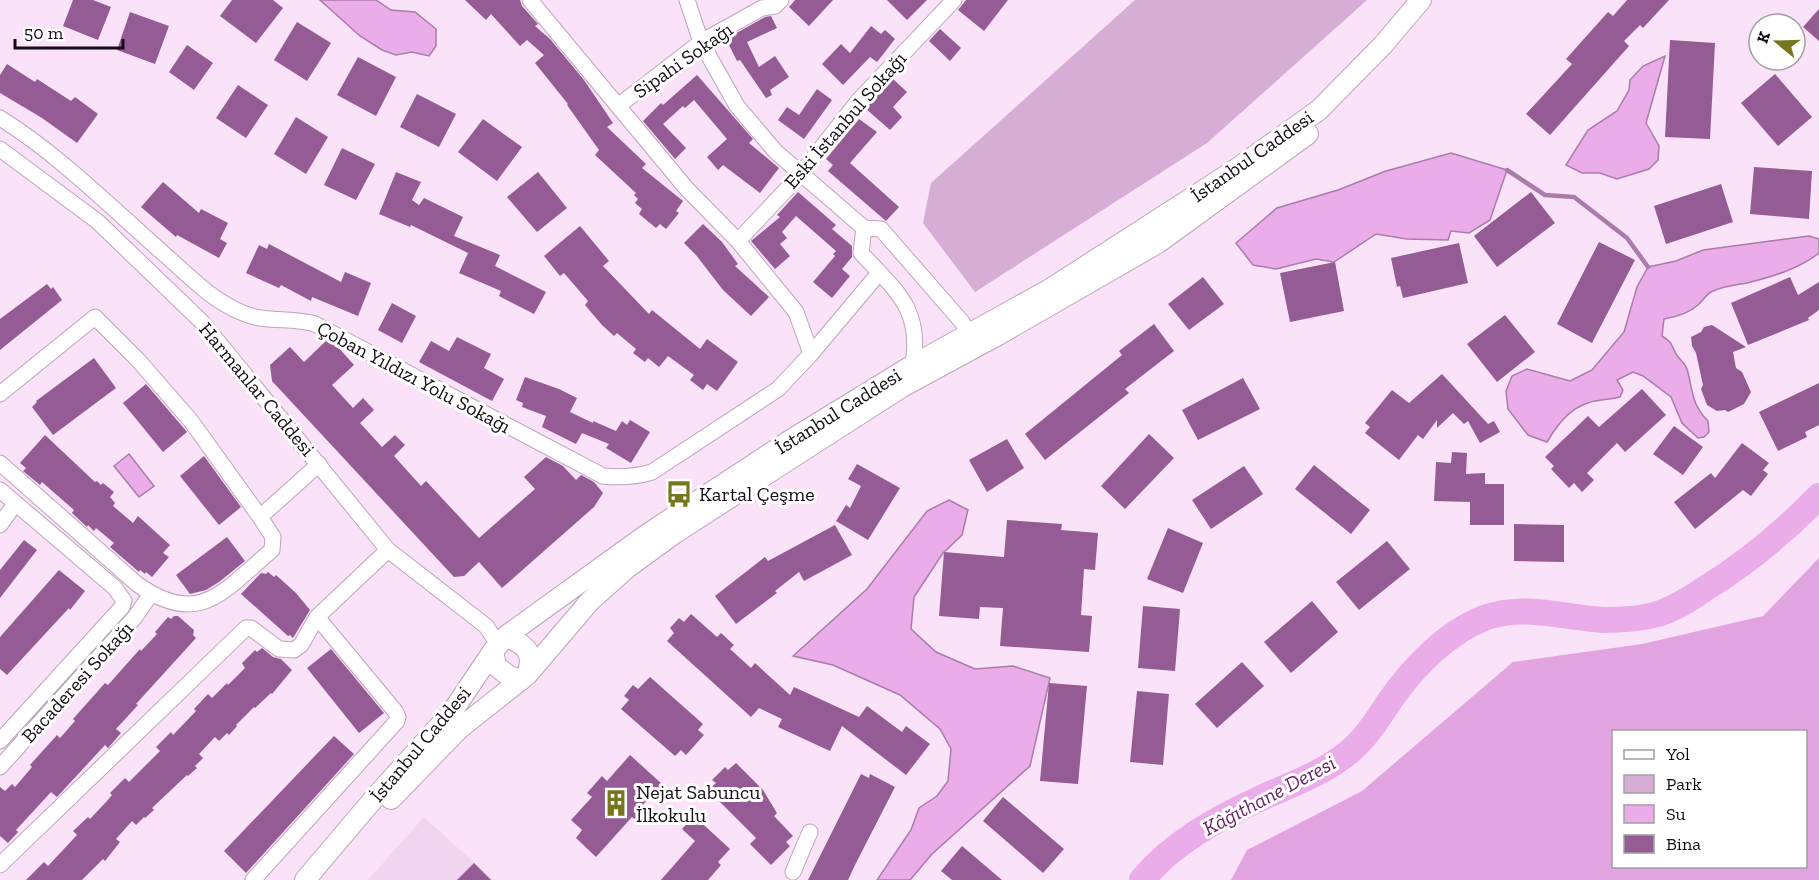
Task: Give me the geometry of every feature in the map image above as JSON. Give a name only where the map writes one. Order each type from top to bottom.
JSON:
[{"type":"main road","name":"İstanbul Caddesi","points":[[1306,127],[1421,0]]},
{"type":"main road","name":"İstanbul Caddesi","points":[[305,880],[452,712],[499,644],[676,515],[789,441],[913,365],[972,340],[1158,243],[1306,127],[1391,50],[1432,0]]},
{"type":"main road","name":"İstanbul Caddesi","points":[[320,880],[386,805],[459,729],[524,677],[590,601],[627,568],[675,533],[972,340]]},
{"type":"main road","points":[[574,588],[590,601]]},
{"type":"main road","points":[[499,644],[521,644],[528,650],[531,660],[524,677],[509,676],[496,666],[499,644]]},
{"type":"street","points":[[530,0],[686,188],[738,241],[796,312],[811,354]]},
{"type":"street","points":[[687,0],[702,42],[737,106],[776,152],[800,175],[864,228],[880,229],[962,322],[972,340]]},
{"type":"street","name":"Sipahi Sokağı","points":[[618,106],[702,42],[762,8],[775,6],[782,0]]},
{"type":"street","name":"Eski İstanbul Sokağı","points":[[738,241],[800,175],[859,100],[954,0]]},
{"type":"street","name":"Çoban Yıldızı Yolu Sokağı","points":[[0,118],[76,176],[214,297],[241,313],[255,318],[302,320],[315,324],[603,476],[637,477],[652,472],[778,389],[811,354],[879,273]]},
{"type":"street","name":"Harmanlar Caddesi","points":[[0,149],[97,221],[202,322],[388,550],[486,626],[499,644]]},
{"type":"street","points":[[864,228],[861,253],[903,299],[913,323],[913,365]]},
{"type":"street","points":[[0,394],[95,317],[138,360],[191,422],[273,537],[272,550],[214,599],[191,606],[170,602],[151,594],[0,463]]},
{"type":"street","points":[[260,517],[319,464]]},
{"type":"street","name":"Bacaderesi Sokağı","points":[[0,490],[115,588],[124,601],[122,607],[0,741]]},
{"type":"street","points":[[0,525],[15,504]]},
{"type":"street","points":[[0,865],[246,628],[251,628],[279,649],[288,651],[301,645],[317,617],[388,550]]},
{"type":"street","name":"Bacaderesi Sokağı","points":[[0,767],[135,617],[151,594]]},
{"type":"street","points":[[253,880],[397,721],[398,717],[317,617]]},
{"type":"street","points":[[793,872],[810,832]]},
{"type":"shaded area","points":[[1819,558],[1819,880],[1231,880],[1247,850],[1362,791],[1513,662],[1642,644],[1763,616]]},
{"type":"shaded area","points":[[424,817],[493,880],[368,880]]},
{"type":"green space","points":[[1135,0],[1367,0],[1207,143],[975,292],[923,223],[931,183]]},
{"type":"water","points":[[320,0],[376,0],[391,10],[415,12],[436,29],[436,46],[429,56],[412,52],[396,55],[382,50],[360,36]]},
{"type":"water","points":[[1665,56],[1646,123],[1659,146],[1658,160],[1649,169],[1617,179],[1600,173],[1582,173],[1566,165],[1588,130],[1617,111],[1629,90],[1630,80],[1643,66]]},
{"type":"water","points":[[1451,153],[1507,170],[1490,220],[1469,233],[1451,231],[1448,240],[1407,239],[1376,234],[1334,262],[1316,259],[1276,269],[1253,265],[1236,243],[1277,208],[1338,190],[1386,171]]},
{"type":"water","points":[[1809,236],[1819,239],[1819,253],[1803,264],[1766,278],[1715,290],[1690,311],[1664,319],[1662,336],[1670,342],[1686,367],[1695,403],[1708,421],[1709,432],[1704,437],[1698,438],[1682,423],[1671,397],[1643,376],[1633,372],[1617,380],[1623,390],[1620,397],[1591,402],[1575,409],[1557,427],[1547,442],[1528,435],[1508,409],[1506,391],[1512,376],[1527,369],[1570,381],[1592,370],[1624,332],[1637,287],[1648,267],[1676,261],[1703,250]]},
{"type":"water","points":[[129,454],[154,486],[139,497],[114,466]]},
{"type":"water","points":[[949,500],[968,510],[962,535],[943,553],[914,597],[911,629],[936,652],[975,669],[1013,666],[1050,678],[1030,766],[932,854],[910,880],[877,880],[911,830],[919,808],[937,796],[948,781],[951,749],[940,729],[900,695],[833,665],[793,656],[867,589],[927,511]]},
{"type":"building","points":[[73,0],[93,0],[111,7],[98,40],[63,26]]},
{"type":"building","points":[[232,0],[273,0],[283,8],[256,43],[220,16]]},
{"type":"building","points":[[465,0],[520,0],[522,6],[538,24],[535,26],[550,39],[584,80],[613,123],[607,127],[646,164],[642,168],[683,201],[676,211],[679,213],[666,229],[660,224],[656,228],[639,214],[642,209],[635,203],[638,199],[634,195],[636,193],[595,155],[599,150],[568,104],[535,63],[544,55],[527,40],[520,46],[491,14],[486,20]]},
{"type":"building","points":[[795,0],[833,0],[809,26],[789,7]]},
{"type":"building","points":[[887,0],[927,0],[907,20]]},
{"type":"building","points":[[966,0],[1008,0],[984,31],[958,10]]},
{"type":"building","points":[[1627,0],[1669,0],[1643,28],[1640,25],[1624,41],[1629,46],[1550,135],[1526,114],[1572,64],[1566,59],[1608,12],[1613,16]]},
{"type":"building","points":[[1819,9],[1819,41],[1807,30],[1807,22]]},
{"type":"building","points":[[130,12],[169,26],[155,64],[117,50]]},
{"type":"building","points":[[771,16],[777,28],[747,42],[759,67],[775,56],[789,77],[770,90],[772,95],[766,98],[740,60],[737,61],[726,39],[765,17]]},
{"type":"building","points":[[297,22],[331,43],[307,81],[274,60]]},
{"type":"building","points":[[871,26],[881,34],[885,30],[895,39],[877,62],[870,57],[843,85],[822,64],[841,44],[850,53]]},
{"type":"building","points":[[940,29],[961,48],[950,61],[929,41]]},
{"type":"building","points":[[1670,40],[1715,43],[1710,139],[1665,137]]},
{"type":"building","points":[[187,45],[213,63],[194,90],[169,72]]},
{"type":"building","points":[[358,57],[396,77],[376,116],[337,95]]},
{"type":"building","points":[[7,64],[35,82],[37,79],[71,101],[75,97],[98,114],[77,143],[42,118],[0,93],[0,75]]},
{"type":"building","points":[[1775,74],[1812,117],[1778,146],[1741,103]]},
{"type":"building","points":[[697,75],[753,139],[749,143],[779,168],[760,193],[723,165],[718,170],[707,157],[727,139],[694,100],[685,108],[683,106],[663,124],[686,148],[675,159],[643,121],[661,103],[663,105]]},
{"type":"building","points":[[893,79],[907,92],[893,107],[902,117],[890,130],[865,108]]},
{"type":"building","points":[[238,85],[268,105],[246,138],[216,118]]},
{"type":"building","points":[[817,89],[832,100],[804,139],[778,120],[787,107],[799,115]]},
{"type":"building","points":[[417,94],[456,114],[439,147],[400,127]]},
{"type":"building","points":[[296,117],[328,137],[306,174],[274,154]]},
{"type":"building","points":[[483,119],[522,147],[497,181],[458,152]]},
{"type":"building","points":[[859,119],[877,132],[850,163],[899,207],[886,221],[828,171],[833,165],[826,159]]},
{"type":"building","points":[[342,148],[375,164],[356,200],[324,185]]},
{"type":"building","points":[[1754,167],[1812,171],[1809,219],[1750,214]]},
{"type":"building","points":[[396,172],[421,182],[412,200],[419,205],[424,198],[463,217],[454,236],[500,255],[495,266],[546,292],[534,314],[499,296],[501,291],[459,273],[468,253],[411,225],[410,227],[379,214]]},
{"type":"building","points":[[538,172],[567,208],[537,232],[507,197]]},
{"type":"building","points":[[163,182],[199,213],[201,209],[228,223],[220,239],[227,243],[219,258],[177,235],[176,237],[141,207]]},
{"type":"building","points":[[1721,184],[1733,222],[1666,244],[1654,206]]},
{"type":"building","points":[[798,192],[836,225],[832,229],[852,246],[852,257],[842,269],[850,276],[832,298],[813,282],[835,256],[833,254],[836,251],[796,216],[782,232],[787,238],[780,244],[790,256],[775,269],[751,241],[780,217],[777,215]]},
{"type":"building","points":[[1531,192],[1555,223],[1497,267],[1474,236]]},
{"type":"building","points":[[703,224],[722,242],[738,264],[735,266],[769,297],[751,316],[723,290],[684,243]]},
{"type":"building","points":[[580,226],[609,261],[603,266],[649,314],[652,310],[700,349],[707,339],[738,362],[717,391],[707,384],[703,390],[690,380],[694,375],[668,356],[659,367],[648,358],[645,362],[633,353],[636,349],[617,333],[614,336],[602,325],[585,305],[588,301],[564,273],[560,276],[544,256]]},
{"type":"building","points":[[1599,242],[1635,260],[1592,343],[1557,324]]},
{"type":"building","points":[[1459,243],[1468,283],[1403,298],[1400,286],[1397,287],[1391,258]]},
{"type":"building","points":[[269,244],[341,282],[345,272],[371,283],[358,316],[312,297],[311,301],[281,285],[279,288],[246,273],[259,245],[267,249]]},
{"type":"building","points":[[1335,262],[1344,311],[1290,322],[1280,273]]},
{"type":"building","points":[[1203,277],[1224,304],[1189,330],[1168,304]]},
{"type":"building","points":[[1790,277],[1798,295],[1819,282],[1819,310],[1808,318],[1809,320],[1748,345],[1731,303]]},
{"type":"building","points":[[47,284],[51,289],[53,287],[62,300],[0,350],[0,319]]},
{"type":"building","points":[[392,303],[416,316],[402,343],[378,330]]},
{"type":"building","points":[[1505,315],[1535,352],[1497,382],[1467,344]]},
{"type":"building","points":[[1154,324],[1174,351],[1125,389],[1129,393],[1045,460],[1025,434],[1122,355],[1119,351]]},
{"type":"building","points":[[1712,325],[1746,347],[1733,352],[1736,368],[1742,372],[1751,392],[1744,404],[1728,412],[1717,411],[1707,405],[1701,389],[1703,385],[1696,353],[1692,346],[1691,337],[1701,332],[1704,327]]},
{"type":"building","points":[[457,337],[491,354],[484,368],[504,379],[492,401],[419,362],[431,341],[449,351]]},
{"type":"building","points":[[326,341],[337,346],[354,365],[332,385],[353,408],[363,398],[374,410],[360,423],[382,447],[395,435],[405,445],[394,456],[421,486],[426,481],[479,538],[535,489],[524,477],[546,457],[563,466],[576,480],[581,475],[594,482],[603,493],[594,507],[502,588],[479,562],[464,576],[454,577],[272,381],[270,365],[290,347],[304,362]]},
{"type":"building","points":[[94,358],[116,388],[53,435],[32,407],[36,401]]},
{"type":"building","points":[[1442,374],[1488,424],[1494,421],[1500,432],[1480,443],[1468,421],[1464,424],[1453,413],[1437,428],[1437,420],[1423,439],[1418,435],[1399,460],[1365,433],[1370,427],[1365,423],[1392,390],[1409,403]]},
{"type":"building","points":[[525,377],[577,398],[570,412],[593,423],[593,421],[616,431],[622,421],[627,425],[630,420],[650,432],[631,463],[606,448],[609,444],[582,433],[576,444],[542,427],[546,416],[522,407],[523,403],[516,400]]},
{"type":"building","points":[[1243,378],[1260,409],[1198,440],[1182,410]]},
{"type":"building","points":[[1819,383],[1819,425],[1805,432],[1807,437],[1778,451],[1759,412]]},
{"type":"building","points":[[146,384],[187,432],[163,452],[123,403]]},
{"type":"building","points":[[1642,389],[1666,415],[1625,452],[1617,443],[1587,473],[1594,480],[1582,492],[1574,483],[1569,488],[1551,469],[1554,466],[1545,457],[1588,416],[1599,427]]},
{"type":"building","points":[[1674,426],[1703,447],[1683,475],[1653,454]]},
{"type":"building","points":[[1149,434],[1174,458],[1125,509],[1101,486]]},
{"type":"building","points":[[45,435],[95,482],[101,485],[103,483],[114,492],[110,497],[115,503],[113,506],[133,523],[138,516],[170,545],[163,553],[169,557],[152,577],[146,572],[145,574],[140,570],[139,572],[110,547],[114,543],[96,528],[94,531],[88,525],[87,527],[72,513],[74,510],[42,482],[40,485],[23,471],[26,468],[20,463]]},
{"type":"building","points":[[1007,439],[1024,468],[987,492],[969,460]]},
{"type":"building","points":[[1742,443],[1769,463],[1763,470],[1768,474],[1751,496],[1743,490],[1695,529],[1674,502],[1711,473],[1715,478]]},
{"type":"building","points":[[1452,452],[1467,453],[1466,474],[1485,473],[1485,484],[1504,484],[1504,525],[1470,525],[1470,502],[1434,501],[1436,462],[1451,463]]},
{"type":"building","points":[[204,456],[241,507],[219,525],[180,476]]},
{"type":"building","points":[[857,464],[900,488],[868,540],[836,521],[846,505],[850,508],[861,486],[848,479]]},
{"type":"building","points":[[1314,465],[1370,510],[1351,534],[1295,489]]},
{"type":"building","points":[[1244,466],[1263,494],[1211,529],[1192,500]]},
{"type":"building","points":[[1007,520],[1062,524],[1061,530],[1098,533],[1095,570],[1084,569],[1081,615],[1092,616],[1089,652],[1000,646],[1003,608],[980,607],[979,619],[939,616],[944,552],[1004,557]]},
{"type":"building","points":[[1514,524],[1564,525],[1564,562],[1514,561]]},
{"type":"building","points":[[835,525],[852,555],[804,581],[799,572],[775,591],[777,593],[736,624],[715,596],[765,557],[768,561]]},
{"type":"building","points":[[1168,528],[1203,543],[1183,593],[1147,579]]},
{"type":"building","points":[[227,537],[245,561],[206,590],[190,594],[176,575]]},
{"type":"building","points":[[24,540],[37,550],[0,598],[0,570]]},
{"type":"building","points":[[1387,541],[1410,569],[1359,610],[1336,582]]},
{"type":"building","points":[[59,570],[85,591],[70,610],[69,608],[7,675],[0,669],[0,637]]},
{"type":"building","points":[[268,572],[274,577],[276,575],[296,593],[310,610],[293,638],[241,594],[261,573]]},
{"type":"building","points":[[1312,601],[1338,632],[1291,673],[1264,642]]},
{"type":"building","points":[[1143,606],[1180,609],[1175,671],[1138,668]]},
{"type":"building","points":[[691,614],[717,637],[721,633],[734,645],[730,649],[751,668],[755,663],[790,695],[794,687],[859,717],[867,706],[902,732],[906,726],[930,744],[906,775],[842,726],[830,751],[778,727],[782,719],[759,708],[751,717],[667,641],[674,633],[670,628],[679,618],[684,622]]},
{"type":"building","points":[[178,616],[194,630],[193,635],[196,638],[116,729],[121,733],[109,747],[105,745],[57,797],[51,792],[16,830],[18,832],[8,843],[0,836],[0,787],[5,791],[12,784],[15,787],[32,767],[30,765],[57,735],[60,738],[75,721],[73,719],[105,683],[108,685],[140,649],[141,651],[157,634],[155,632],[168,617],[171,619]]},
{"type":"building","points":[[262,648],[273,657],[281,659],[292,670],[272,694],[254,707],[229,735],[227,733],[219,741],[215,737],[199,754],[203,758],[195,766],[197,768],[152,808],[154,810],[136,825],[132,821],[116,839],[120,842],[105,861],[103,859],[82,880],[26,880],[44,862],[48,866],[77,835],[73,831],[88,817],[90,819],[112,795],[110,793],[125,778],[129,782],[160,751],[156,747],[171,732],[173,735],[196,711],[194,709],[208,694],[212,698],[227,683],[228,685],[245,668],[242,663],[255,650],[257,652]]},
{"type":"building","points":[[331,649],[384,713],[359,733],[307,668]]},
{"type":"building","points":[[1242,662],[1264,686],[1217,728],[1195,704]]},
{"type":"building","points":[[650,677],[703,724],[698,730],[704,735],[686,755],[681,750],[675,756],[621,709],[629,700],[624,696],[633,685],[638,689]]},
{"type":"building","points":[[1049,683],[1087,686],[1078,784],[1040,781]]},
{"type":"building","points":[[1137,691],[1169,694],[1163,765],[1130,762]]},
{"type":"building","points":[[334,736],[354,754],[246,873],[224,851]]},
{"type":"building","name":"Nejat Sabuncu İlkokulu","points":[[630,755],[662,784],[640,808],[644,812],[637,821],[632,817],[596,857],[576,838],[582,830],[571,820],[592,797],[587,793],[602,776],[607,781]]},
{"type":"building","points":[[736,763],[763,790],[777,813],[774,816],[793,836],[786,842],[790,846],[771,865],[750,844],[756,838],[708,790],[716,783],[712,780],[725,767],[728,770]]},
{"type":"building","points":[[861,774],[869,778],[870,774],[895,787],[848,880],[808,880]]},
{"type":"building","points":[[1003,797],[1064,849],[1043,873],[983,821]]},
{"type":"building","points":[[694,816],[730,849],[718,862],[721,865],[708,880],[661,880],[695,841],[682,829]]},
{"type":"building","points":[[962,846],[1002,880],[952,880],[941,871]]},
{"type":"building","points":[[474,863],[491,880],[457,880]]},
{"type":"waterway","points":[[1507,170],[1545,195],[1574,197],[1627,238],[1648,267]]},
{"type":"waterway","name":"Kâğıthane Deresi","points":[[1142,880],[1166,855],[1210,824],[1241,807],[1316,773],[1349,752],[1366,735],[1409,676],[1432,652],[1458,631],[1487,617],[1502,613],[1546,613],[1604,620],[1636,618],[1661,613],[1688,600],[1737,568],[1779,534],[1819,496]]},
{"type":"place","name":"Kartal Çeşme","points":[[679,494]]},
{"type":"place","name":"Nejat Sabuncu İlkokulu","points":[[616,803]]}]
